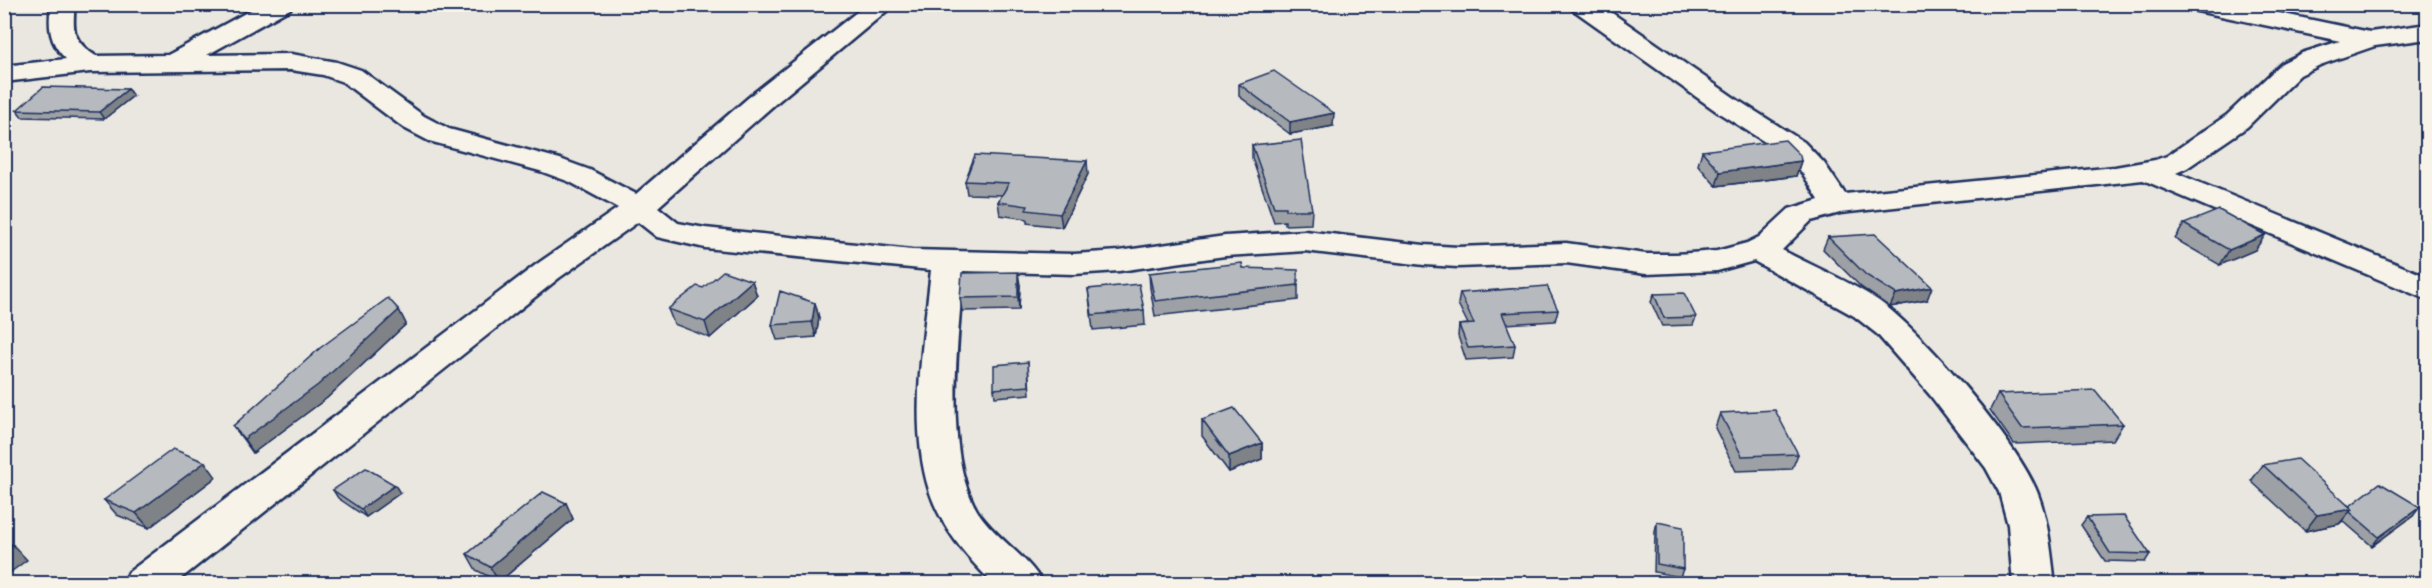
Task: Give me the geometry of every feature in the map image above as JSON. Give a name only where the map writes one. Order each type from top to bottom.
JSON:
[{"type":"street","points":[[63,4],[60,23],[65,41],[70,51],[90,64]]},
{"type":"street","points":[[171,64],[281,4]]},
{"type":"street","points":[[144,584],[548,271],[639,207],[765,98],[883,4]]},
{"type":"street","points":[[1581,4],[1729,107],[1794,148],[1814,169],[1837,204]]},
{"type":"street","points":[[2197,4],[2371,39]]},
{"type":"street","points":[[4,74],[90,64],[291,62],[328,68],[352,76],[414,122],[439,135],[550,165],[580,176],[639,207],[668,230],[685,235],[948,262],[1074,264],[1119,261],[1225,246],[1305,241],[1424,255],[1566,253],[1646,264],[1717,261],[1758,250],[1770,244],[1787,225],[1800,215],[1837,204],[1986,190],[2147,171],[2177,162],[2237,121],[2291,69],[2311,59],[2371,39],[2427,31]]},
{"type":"street","points":[[2147,171],[2427,290]]},
{"type":"street","points":[[1758,250],[1866,308],[1889,326],[1943,386],[2000,459],[2018,492],[2028,525],[2034,584]]},
{"type":"street","points":[[948,262],[939,387],[940,438],[945,476],[960,516],[990,556],[1022,584]]},
{"type":"building","points":[[1274,71],[1334,113],[1290,122],[1239,84]]},
{"type":"building","points":[[43,87],[128,89],[99,112],[17,110]]},
{"type":"building","points":[[1301,140],[1312,210],[1286,210],[1286,207],[1274,207],[1252,145]]},
{"type":"building","points":[[1785,140],[1800,155],[1801,161],[1720,172],[1702,151]]},
{"type":"building","points":[[975,155],[1087,161],[1060,214],[1026,210],[1028,206],[998,202],[1009,183],[965,181]]},
{"type":"building","points":[[2219,210],[2265,235],[2229,250],[2184,224]]},
{"type":"building","points":[[1875,234],[1932,287],[1896,294],[1866,275],[1828,237]]},
{"type":"building","points":[[1242,263],[1243,268],[1298,270],[1298,285],[1155,301],[1149,273]]},
{"type":"building","points":[[723,271],[752,281],[705,322],[668,309],[697,286],[703,288]]},
{"type":"building","points":[[1018,272],[1018,297],[960,298],[962,273]]},
{"type":"building","points":[[1139,284],[1144,310],[1092,315],[1088,289]]},
{"type":"building","points":[[1547,286],[1558,310],[1502,313],[1515,345],[1468,348],[1459,325],[1474,324],[1460,293]]},
{"type":"building","points":[[780,291],[815,303],[812,322],[772,325]]},
{"type":"building","points":[[1684,293],[1696,317],[1664,318],[1654,294]]},
{"type":"building","points":[[388,298],[399,310],[318,385],[244,439],[233,426],[320,348]]},
{"type":"building","points":[[1028,362],[1029,386],[994,389],[994,365]]},
{"type":"building","points":[[2095,390],[2123,424],[2022,428],[1998,394]]},
{"type":"building","points":[[1234,408],[1262,443],[1229,456],[1202,420]]},
{"type":"building","points":[[1775,410],[1798,454],[1742,456],[1720,413]]},
{"type":"building","points":[[173,449],[205,462],[136,513],[104,500]]},
{"type":"building","points":[[2297,459],[2352,509],[2317,515],[2263,465]]},
{"type":"building","points":[[366,468],[395,485],[361,509],[333,490]]},
{"type":"building","points":[[2380,483],[2420,507],[2379,537],[2350,512],[2352,509],[2350,506]]},
{"type":"building","points":[[543,492],[566,503],[490,567],[467,554]]},
{"type":"building","points":[[2124,516],[2150,554],[2110,553],[2087,517]]},
{"type":"building","points":[[1657,522],[1683,527],[1683,569],[1657,564]]},
{"type":"building","points":[[4,541],[13,545],[4,551]]}]
